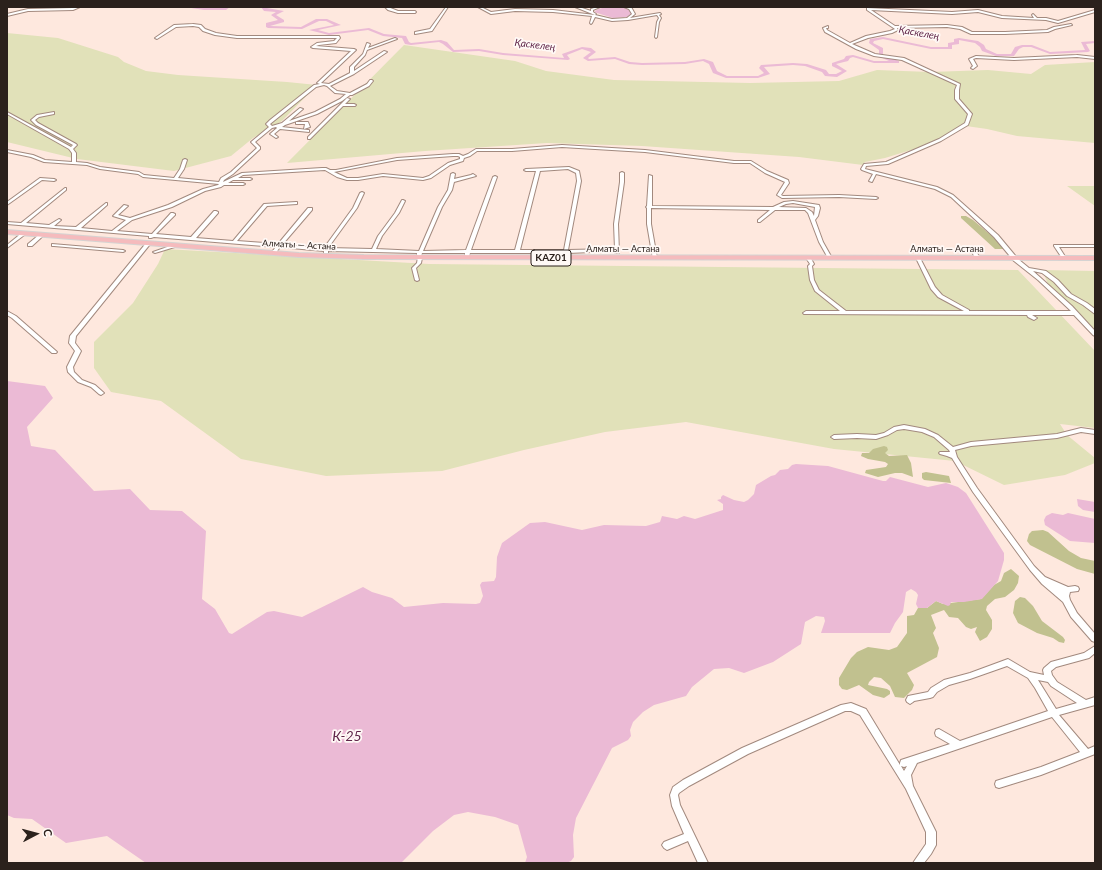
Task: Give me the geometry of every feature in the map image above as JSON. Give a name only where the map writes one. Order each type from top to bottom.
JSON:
[{"type":"highway","name":"Алматы — Астана","points":[[7,232],[273,253],[326,252],[419,256],[519,252],[618,258],[1095,258]]},
{"type":"street","points":[[7,15],[28,10],[73,9],[79,7]]},
{"type":"street","points":[[386,7],[395,11],[415,12]]},
{"type":"street","points":[[416,33],[431,30],[447,7]]},
{"type":"street","points":[[479,7],[492,13],[518,10],[593,12],[610,20],[659,14],[660,18],[656,37]]},
{"type":"street","points":[[576,7],[614,19],[628,18],[634,15],[630,8],[625,7]]},
{"type":"street","points":[[591,23],[593,12],[599,7]]},
{"type":"street","points":[[909,7],[914,10]]},
{"type":"street","points":[[1057,18],[1036,19],[1002,17],[978,11],[952,13],[914,10],[867,10],[894,26],[919,28],[947,26],[961,28],[971,33],[1048,31],[1054,28],[1071,25]]},
{"type":"street","points":[[1049,19],[1060,22],[1095,11]]},
{"type":"street","points":[[1032,15],[1036,19]]},
{"type":"street","points":[[1048,24],[1054,21]]},
{"type":"street","points":[[156,38],[175,26],[200,26],[204,30],[237,37],[338,37],[339,38],[336,42],[318,44],[313,47],[354,50],[319,83],[322,85]]},
{"type":"street","points":[[827,26],[824,29],[849,44],[872,54],[907,60],[959,85],[956,90],[957,99],[970,114],[967,124],[940,140],[887,163],[865,165],[863,167],[867,171],[917,183],[949,194],[996,236],[1014,258],[1028,269],[1075,313],[1095,334]]},
{"type":"street","points":[[849,44],[867,37],[894,31],[897,28],[894,26]]},
{"type":"street","points":[[366,50],[396,39]]},
{"type":"street","points":[[352,73],[352,67],[366,50],[368,44]]},
{"type":"street","points":[[328,86],[385,52]]},
{"type":"street","points":[[973,68],[975,66],[971,59],[976,58],[1014,59],[1077,56],[1095,58]]},
{"type":"street","points":[[330,106],[346,94],[368,84],[371,81]]},
{"type":"street","points":[[271,127],[268,124],[275,117],[315,86],[328,86],[336,92],[346,94]]},
{"type":"street","points":[[309,138],[342,104],[346,94]]},
{"type":"street","points":[[272,134],[278,127],[284,124],[316,113],[342,100],[346,94]]},
{"type":"street","points":[[342,104],[354,105]]},
{"type":"street","points":[[284,124],[301,109]]},
{"type":"street","points":[[7,113],[71,148],[74,153],[74,162]]},
{"type":"street","points":[[52,113],[41,115],[33,120],[37,124],[75,144],[71,148]]},
{"type":"street","points":[[284,124],[303,122],[307,123],[307,125]]},
{"type":"street","points":[[222,184],[222,179],[232,173],[259,148],[253,142],[271,127],[310,132]]},
{"type":"street","points":[[261,136],[290,130]]},
{"type":"street","points":[[272,134],[276,137]]},
{"type":"street","points":[[222,184],[242,174],[322,169],[347,178],[358,179],[383,175],[422,179],[430,177],[444,167],[460,161],[462,157],[480,149],[512,150],[562,146],[645,151],[734,162],[751,162],[766,172],[787,181],[779,195],[780,197],[839,196],[876,198]]},
{"type":"street","points":[[7,151],[32,156],[44,161],[74,162],[139,173],[142,176],[176,178],[222,184],[243,184]]},
{"type":"street","points":[[328,171],[336,171],[380,161],[404,158],[453,155],[459,155],[462,157]]},
{"type":"street","points":[[176,178],[182,169],[184,160]]},
{"type":"street","points":[[444,167],[463,179]]},
{"type":"street","points":[[526,170],[569,168],[578,172],[578,184],[566,255]]},
{"type":"street","points":[[519,252],[538,170]]},
{"type":"street","points":[[618,258],[616,224],[622,173]]},
{"type":"street","points":[[871,181],[875,173]]},
{"type":"street","points":[[417,280],[414,268],[420,263],[419,256],[440,207],[450,190],[453,174]]},
{"type":"street","points":[[452,181],[474,176],[473,175]]},
{"type":"street","points":[[650,176],[648,207],[650,233],[655,258]]},
{"type":"street","points":[[467,255],[495,177]]},
{"type":"street","points":[[176,204],[204,190],[222,184],[248,179],[232,179]]},
{"type":"street","points":[[7,204],[41,180],[54,180]]},
{"type":"street","points":[[22,224],[65,190]]},
{"type":"street","points":[[326,252],[355,208],[362,193]]},
{"type":"street","points":[[804,197],[806,203]]},
{"type":"street","points":[[93,250],[130,219],[189,201]]},
{"type":"street","points":[[373,251],[380,236],[397,213],[403,201]]},
{"type":"street","points":[[234,242],[266,205],[296,203]]},
{"type":"street","points":[[760,221],[773,209],[785,203],[815,204],[818,207],[816,216],[813,220]]},
{"type":"street","points":[[77,229],[106,204]]},
{"type":"street","points":[[126,206],[114,216],[130,219]]},
{"type":"street","points":[[648,207],[806,209],[813,220],[821,242],[830,258]]},
{"type":"street","points":[[273,253],[310,209]]},
{"type":"street","points":[[192,238],[216,212]]},
{"type":"street","points":[[101,393],[93,386],[80,381],[71,372],[70,367],[78,351],[72,344],[73,336],[153,235],[173,214]]},
{"type":"street","points":[[51,226],[59,220]]},
{"type":"street","points":[[7,223],[192,238],[326,252],[373,251],[419,256]]},
{"type":"street","points":[[7,247],[24,233]]},
{"type":"street","points":[[30,245],[42,235]]},
{"type":"street","points":[[64,236],[54,245],[93,250],[123,251]]},
{"type":"street","points":[[1051,243],[1056,246],[1064,258]]},
{"type":"street","points":[[154,252],[176,245]]},
{"type":"street","points":[[1056,246],[1095,246]]},
{"type":"street","points":[[972,249],[978,258]]},
{"type":"street","points":[[585,255],[617,250]]},
{"type":"street","points":[[808,258],[812,264],[810,266],[812,280],[817,291],[845,312]]},
{"type":"street","points":[[918,258],[933,288],[940,296],[968,312]]},
{"type":"street","points":[[1028,269],[1044,272],[1056,281],[1069,295],[1085,304],[1095,312]]},
{"type":"street","points":[[1059,298],[1095,305]]},
{"type":"street","points":[[7,313],[14,317],[54,352]]},
{"type":"street","points":[[806,313],[1075,313]]},
{"type":"street","points":[[1029,313],[1030,316],[1034,318]]},
{"type":"street","points":[[834,437],[876,437],[886,434],[896,428],[904,427],[931,432],[952,450],[954,457],[1006,534],[1041,578],[1066,600],[1074,615],[1095,639]]},
{"type":"street","points":[[952,450],[971,444],[1057,436],[1081,430],[1095,432]]},
{"type":"street","points":[[942,453],[954,457]]},
{"type":"street","points":[[1041,578],[1071,589],[1066,600]]},
{"type":"street","points":[[1084,704],[1064,691],[1050,679],[1047,670],[1051,665],[1086,656],[1095,649]]},
{"type":"street","points":[[910,700],[911,698],[930,695],[934,690],[946,682],[970,676],[1008,662],[1031,677],[1038,686],[1053,713],[1086,753]]},
{"type":"street","points":[[1031,677],[1050,679]]},
{"type":"street","points":[[904,763],[1053,713],[1072,709],[1095,701]]},
{"type":"street","points":[[702,863],[676,806],[674,795],[676,790],[745,751],[844,708],[851,707],[863,712],[909,786],[931,832],[931,845],[918,863]]},
{"type":"street","points":[[939,733],[958,744]]},
{"type":"street","points":[[999,784],[1041,771],[1095,750]]},
{"type":"street","points":[[909,786],[907,775],[913,760]]},
{"type":"street","points":[[667,845],[690,836]]},
{"type":"green space","points":[[7,33],[58,38],[118,57],[124,62],[146,71],[178,75],[317,85],[282,121],[253,138],[231,156],[174,171],[77,159],[7,142]]},
{"type":"green space","points":[[404,45],[515,61],[546,71],[614,80],[750,83],[839,81],[877,70],[930,72],[988,70],[1031,74],[1045,65],[1095,62],[1095,143],[1017,136],[966,126],[943,139],[914,151],[911,150],[865,162],[863,165],[799,157],[642,146],[547,143],[425,151],[287,163]]},
{"type":"green space","points":[[1067,186],[1095,186],[1095,206]]},
{"type":"green space","points":[[961,216],[966,216],[973,220],[999,242],[1004,249],[995,249],[961,218]]},
{"type":"green space","points":[[165,249],[429,264],[1018,270],[1095,351],[1095,428],[1060,424],[1067,435],[1095,458],[1095,463],[1065,475],[1004,485],[955,461],[834,449],[686,422],[605,432],[524,450],[442,471],[326,476],[241,459],[161,401],[111,392],[94,368],[94,342],[133,303],[158,264]]},
{"type":"green space","points":[[1042,270],[1095,271],[1095,332],[1051,291]]},
{"type":"green space","points":[[884,446],[887,447],[888,450],[885,453],[889,456],[907,455],[911,463],[913,477],[902,473],[878,477],[865,473],[866,470],[886,467],[888,464],[885,462],[868,459],[861,456],[862,453],[869,453],[873,449]]},
{"type":"green space","points":[[926,472],[949,476],[951,483],[924,480],[922,478],[922,473]]},
{"type":"green space","points":[[1043,530],[1048,532],[1069,551],[1081,558],[1095,561],[1095,574],[1077,569],[1030,545],[1027,541],[1029,534],[1032,531]]},
{"type":"green space","points":[[1011,569],[1019,576],[1018,583],[1014,590],[1005,597],[995,599],[987,606],[986,610],[992,620],[992,629],[987,637],[980,641],[975,632],[977,627],[971,629],[966,627],[958,618],[949,617],[944,610],[931,615],[936,628],[933,633],[939,648],[937,657],[907,673],[914,685],[912,690],[904,698],[895,697],[890,686],[881,678],[874,677],[868,685],[890,691],[890,694],[884,698],[873,695],[859,685],[847,690],[842,689],[839,685],[839,678],[851,658],[857,652],[868,647],[889,650],[897,647],[907,633],[907,616],[914,615],[918,608],[927,608],[936,601],[943,604],[981,599],[994,585],[1001,581],[1004,573]]},
{"type":"green space","points":[[1020,597],[1025,598],[1033,606],[1042,621],[1063,637],[1065,640],[1064,643],[1037,633],[1018,623],[1013,613],[1015,601]]},
{"type":"water","points":[[607,7],[627,8],[632,13],[628,17],[613,18],[594,12],[598,9]]},
{"type":"water","name":"К-25","points":[[7,381],[45,386],[53,398],[27,427],[31,446],[55,450],[94,491],[130,489],[150,510],[182,511],[206,531],[202,599],[215,609],[229,633],[232,634],[267,612],[274,611],[302,617],[363,587],[372,592],[392,598],[404,607],[443,603],[480,603],[483,596],[480,585],[482,582],[494,581],[496,577],[497,557],[502,543],[530,523],[545,522],[582,530],[604,525],[646,526],[660,522],[662,516],[677,519],[684,516],[695,519],[723,510],[723,504],[717,500],[721,499],[723,495],[734,500],[744,502],[748,500],[754,494],[756,485],[775,475],[780,470],[788,469],[792,465],[796,464],[828,466],[883,481],[886,481],[890,477],[928,487],[946,483],[958,487],[966,493],[1004,553],[1004,560],[998,581],[982,599],[964,602],[951,602],[948,606],[936,601],[927,608],[918,608],[916,604],[918,595],[911,589],[906,592],[903,612],[890,633],[821,633],[825,621],[824,617],[816,616],[805,622],[801,644],[773,662],[744,673],[729,668],[714,669],[692,687],[686,696],[654,705],[643,712],[633,722],[630,730],[631,736],[628,740],[612,748],[576,818],[573,835],[574,857],[571,861],[566,863],[525,863],[527,857],[518,825],[495,817],[468,812],[454,815],[433,831],[401,863],[146,863],[107,836],[66,843],[32,819],[14,818],[7,815]]},
{"type":"water","points":[[1077,499],[1095,502],[1095,512],[1083,510],[1078,506]]},
{"type":"water","points":[[1052,513],[1063,515],[1068,513],[1095,519],[1095,543],[1070,541],[1045,525],[1044,520],[1046,516]]},
{"type":"waterway","name":"Қаскелең","points":[[187,7],[204,9],[226,9],[228,7]]},
{"type":"waterway","name":"Қаскелең","points":[[263,7],[265,10],[282,11],[273,15],[282,21],[268,24],[268,27],[302,28],[318,20],[327,20],[339,25],[311,30],[329,34],[369,29],[383,35],[404,37],[407,43],[411,44],[439,41],[445,43],[453,51],[479,50],[503,54],[557,59],[568,59],[564,55],[582,48],[589,49],[594,52],[585,58],[588,60],[615,58],[629,63],[642,64],[685,63],[704,60],[711,63],[715,72],[726,77],[758,77],[768,74],[761,68],[763,66],[793,64],[805,65],[824,71],[827,75],[837,76],[845,71],[834,65],[834,63],[846,60],[848,57],[853,56],[874,62],[897,62],[882,56]]},
{"type":"waterway","name":"Қаскелең","points":[[881,55],[881,49],[871,43],[872,40],[883,38],[931,48],[950,48],[950,44],[957,43],[956,40],[959,39],[976,42],[982,46],[984,50],[996,55],[1012,55],[1017,48],[1022,46],[1032,46],[1050,53],[1088,51],[1083,43],[1095,42]]}]
